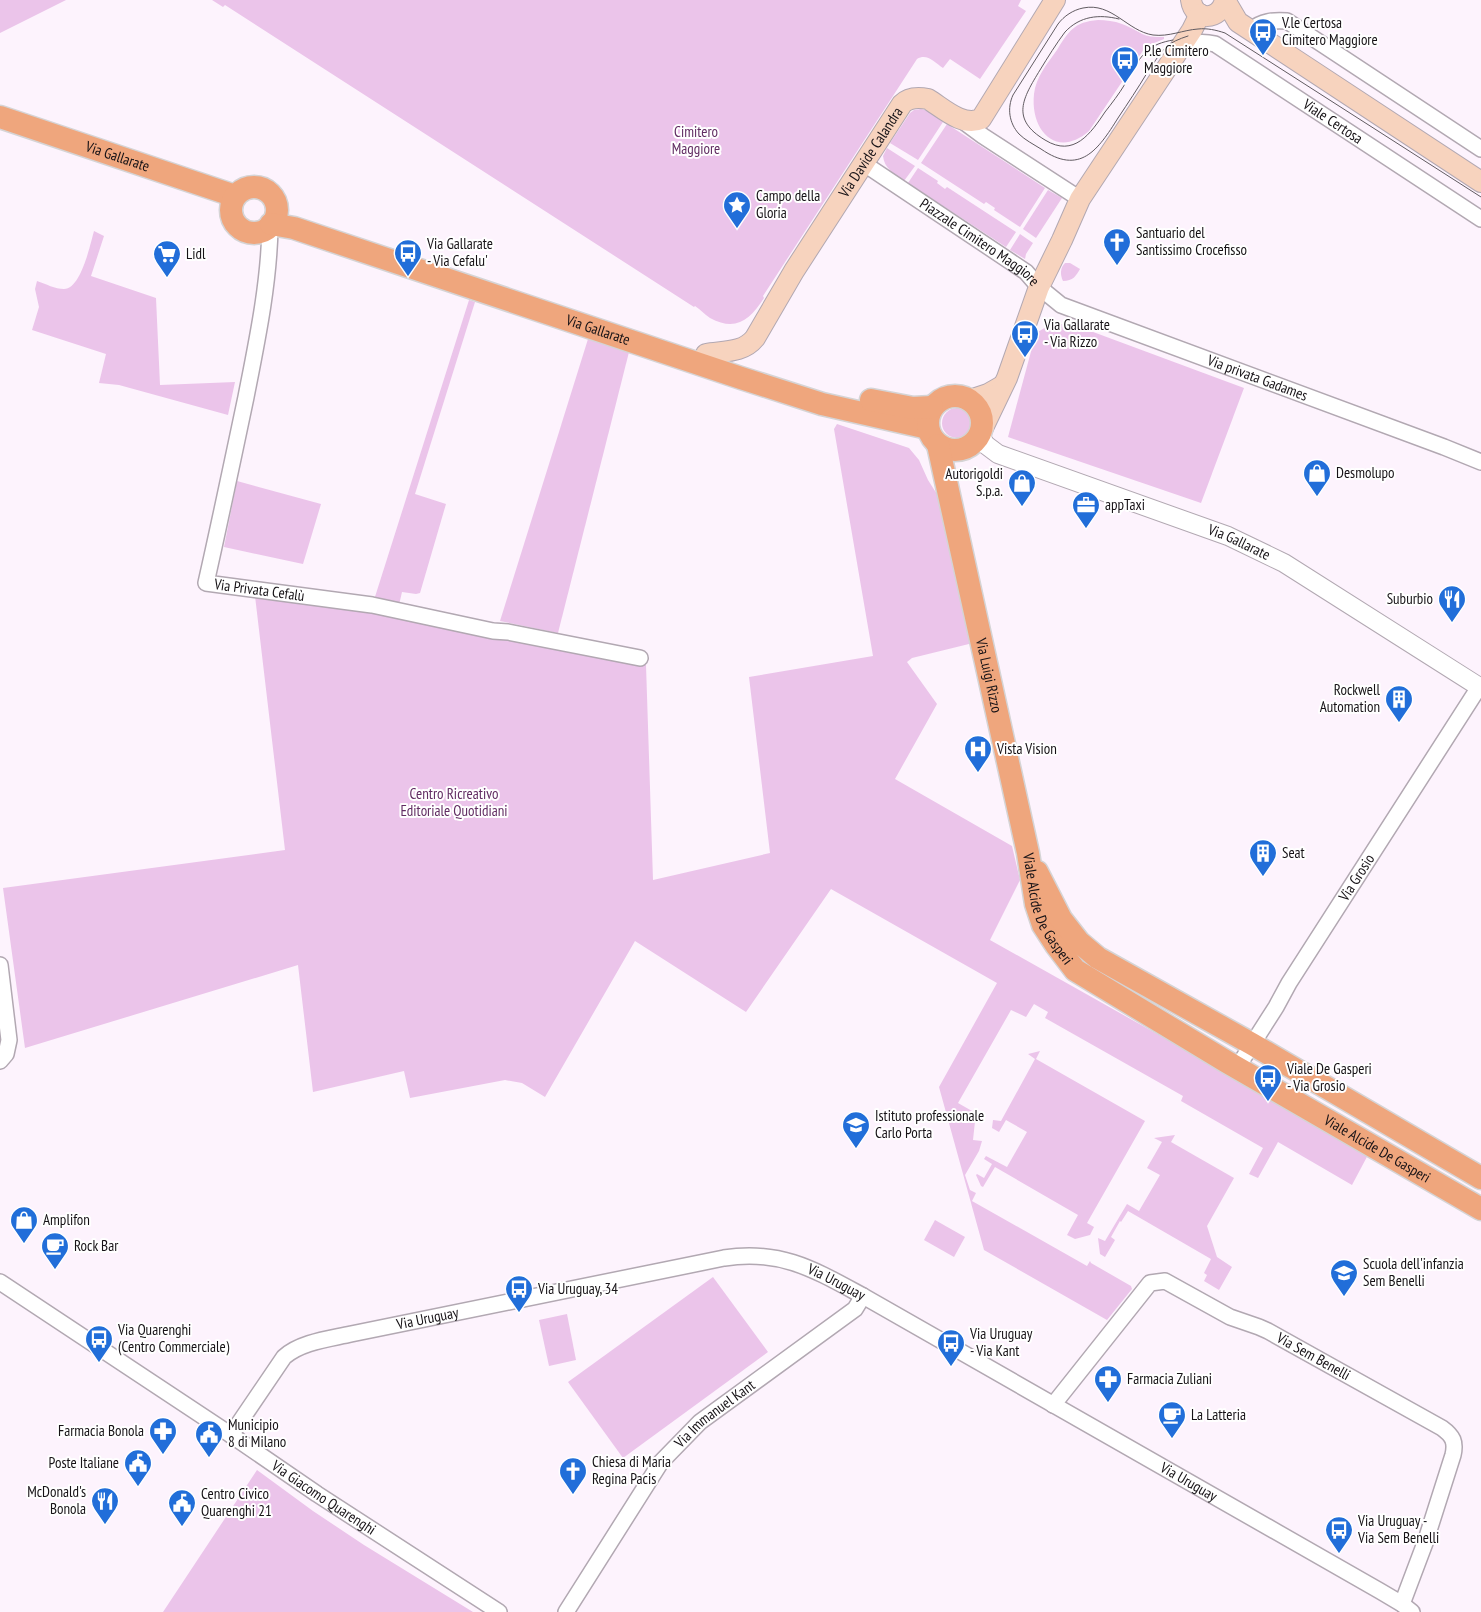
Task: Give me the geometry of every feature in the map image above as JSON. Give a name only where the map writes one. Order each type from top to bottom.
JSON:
[{"type":"main road","points":[[960,119],[973,122],[984,117],[1056,0]]},
{"type":"main road","name":"Piazzale Cimitero Maggiore","points":[[1039,287],[1080,199],[1192,30],[1200,10],[1220,10],[1225,0]]},
{"type":"main road","name":"Viale Certosa","points":[[1225,0],[1244,26]]},
{"type":"main road","name":"Viale Certosa","points":[[1200,10],[1244,26],[1481,182]]},
{"type":"main road","name":"Via Davide Calandra","points":[[706,354],[741,350],[750,345],[863,162],[905,101],[916,97],[928,99],[960,119]]},
{"type":"main road","name":"Via Gallarate","points":[[0,117],[232,204]]},
{"type":"main road","name":"Via Gallarate","points":[[0,127],[224,205],[232,204]]},
{"type":"main road","points":[[232,204],[242,190],[247,187],[256,186],[273,196],[276,204],[273,220]]},
{"type":"main road","name":"Via Gallarate","points":[[232,204],[232,218],[236,225],[246,232],[257,233],[273,220]]},
{"type":"main road","name":"Via Gallarate","points":[[273,220],[826,390],[913,408],[953,450],[960,450],[976,437]]},
{"type":"main road","name":"Via Gallarate","points":[[273,220],[822,404],[933,427]]},
{"type":"main road","points":[[976,437],[1007,378],[1039,287]]},
{"type":"main road","points":[[970,400],[988,394],[1002,386]]},
{"type":"main road","name":"Via Gallarate","points":[[933,427],[943,398],[957,395],[970,400]]},
{"type":"main road","points":[[822,404],[907,437],[920,444],[937,481],[950,498],[982,421],[981,413],[970,400]]},
{"type":"main road","name":"Via Luigi Rizzo","points":[[933,427],[1028,853]]},
{"type":"main road","name":"Viale Alcide De Gasperi","points":[[1028,853],[1061,920],[1079,942],[1098,958],[1252,1044],[1481,1178]]},
{"type":"main road","name":"Viale Alcide De Gasperi","points":[[1028,853],[1036,904],[1043,925],[1076,970],[1237,1068],[1481,1209]]},
{"type":"street","points":[[1244,26],[1274,20],[1287,21],[1481,149]]},
{"type":"street","name":"Viale Certosa","points":[[1179,48],[1187,44],[1199,42],[1214,44],[1481,219]]},
{"type":"street","points":[[960,119],[1080,199]]},
{"type":"street","name":"Piazzale Cimitero Maggiore","points":[[863,162],[1026,272],[1039,287]]},
{"type":"street","name":"Via Privata Cefalù","points":[[273,220],[269,263],[254,356],[206,583],[372,605],[640,658]]},
{"type":"street","name":"Via privata Gadames","points":[[1039,287],[1061,305],[1444,446],[1481,462]]},
{"type":"street","name":"Via Gallarate","points":[[976,437],[998,454],[1228,536],[1284,563],[1480,688]]},
{"type":"street","name":"Via Grosio","points":[[1237,1068],[1276,1007],[1288,983],[1480,688]]},
{"type":"street","points":[[0,965],[9,1040],[6,1054],[0,1061]]},
{"type":"street","name":"Via Uruguay","points":[[231,1435],[280,1362],[289,1353],[307,1345],[351,1334],[740,1256],[764,1256],[798,1264],[863,1296],[1407,1608]]},
{"type":"street","name":"Via Sem Benelli","points":[[1053,1405],[1150,1283],[1165,1281],[1230,1317],[1259,1326],[1442,1428],[1452,1437],[1454,1442],[1453,1455],[1407,1608]]},
{"type":"street","name":"Via Giacomo Quarenghi","points":[[0,1282],[231,1435],[316,1494],[499,1612]]},
{"type":"street","name":"Via Immanuel Kant","points":[[566,1612],[660,1462],[700,1422],[855,1309],[863,1296]]},
{"type":"green space","points":[[0,0],[66,0],[0,33]]},
{"type":"green space","name":"Cimitero Maggiore","points":[[212,0],[1021,0],[1018,6],[1026,11],[980,79],[950,59],[943,68],[927,58],[921,57],[917,59],[763,296],[764,298],[759,306],[748,318],[741,322],[727,324],[710,318],[695,306],[225,5],[223,7]]},
{"type":"green space","points":[[1098,20],[1119,23],[1146,35],[1164,37],[1164,39],[1144,49],[1089,131],[1077,139],[1066,142],[1056,141],[1048,137],[1036,119],[1034,94],[1037,82],[1069,33],[1078,25]]},
{"type":"green space","points":[[921,109],[928,111],[943,122],[918,160],[890,143],[910,113]]},
{"type":"green space","points":[[947,124],[1045,188],[1020,227],[994,210],[995,208],[986,202],[984,204],[921,163]]},
{"type":"green space","points":[[887,148],[915,166],[904,181],[890,171],[885,164],[883,156]]},
{"type":"green space","points":[[918,168],[938,181],[937,183],[945,189],[947,187],[1016,232],[1006,247],[908,183]]},
{"type":"green space","points":[[1048,190],[1062,198],[1036,238],[1023,229]]},
{"type":"green space","points":[[94,231],[104,236],[91,276],[156,298],[160,385],[235,382],[228,415],[119,385],[99,383],[106,354],[32,330],[39,307],[35,289],[37,281],[57,288],[64,289],[70,287],[75,282],[84,265]]},
{"type":"green space","points":[[1020,234],[1033,243],[1025,259],[1010,250]]},
{"type":"green space","points":[[1065,263],[1070,263],[1080,269],[1074,278],[1063,281],[1061,272]]},
{"type":"green space","points":[[469,300],[475,302],[415,494],[446,504],[420,593],[402,592],[399,605],[374,600]]},
{"type":"green space","points":[[1053,323],[1077,326],[1244,388],[1201,503],[1008,437],[1036,333]]},
{"type":"green space","points":[[588,339],[629,352],[558,633],[500,621]]},
{"type":"green space","points":[[957,408],[967,413],[972,423],[967,433],[957,438],[947,433],[942,423],[947,413]]},
{"type":"green space","name":"Centro Ricreativo Editoriale Quotidiani","points":[[837,424],[909,448],[919,460],[928,480],[942,502],[973,643],[912,658],[907,662],[937,704],[895,779],[1012,846],[1020,880],[990,940],[1369,1153],[1352,1185],[1278,1142],[1258,1178],[1249,1174],[1263,1148],[1181,1101],[1183,1096],[1045,1018],[1048,1012],[1034,1004],[1026,1017],[1011,1010],[958,1103],[976,1112],[973,1140],[982,1141],[979,1151],[965,1175],[970,1190],[976,1193],[972,1201],[1087,1266],[1090,1261],[1131,1286],[1132,1289],[1107,1320],[984,1250],[939,1087],[997,983],[831,889],[746,1012],[635,941],[545,1097],[522,1083],[505,1080],[410,1098],[404,1071],[313,1092],[298,965],[25,1048],[3,888],[285,850],[255,596],[369,610],[646,665],[653,880],[770,853],[749,677],[873,656],[834,429]]},
{"type":"green space","points":[[237,481],[321,504],[303,564],[224,547]]},
{"type":"green space","points":[[1040,1051],[1036,1059],[1145,1121],[1087,1223],[1094,1227],[1090,1235],[1075,1239],[1067,1235],[1078,1215],[995,1167],[983,1187],[976,1175],[984,1178],[992,1164],[984,1159],[986,1156],[1007,1167],[1027,1132],[1006,1120],[999,1132],[992,1128],[993,1120],[1001,1121],[1035,1059],[1028,1054]]},
{"type":"green space","points":[[1175,1135],[1171,1142],[1234,1178],[1207,1226],[1217,1257],[1232,1267],[1219,1290],[1204,1281],[1207,1275],[1204,1273],[1211,1259],[1128,1211],[1111,1237],[1115,1240],[1105,1257],[1100,1254],[1098,1238],[1105,1241],[1127,1204],[1139,1211],[1160,1175],[1147,1168],[1162,1142],[1154,1138]]},
{"type":"green space","points":[[935,1220],[965,1237],[954,1257],[924,1240]]},
{"type":"green space","points":[[713,1277],[768,1352],[623,1458],[568,1382]]},
{"type":"green space","points":[[567,1314],[576,1360],[549,1366],[539,1320]]},
{"type":"green space","points":[[257,1470],[364,1545],[473,1612],[163,1612]]},
{"type":"tram line","points":[[1188,36],[1173,42],[1162,51],[1111,130],[1087,156],[1067,160],[1055,157],[1024,138],[1013,125],[1010,115],[1013,95],[1058,24],[1072,12],[1093,7],[1103,9],[1135,28],[1153,35],[1201,29],[1212,29],[1225,33],[1481,197]]},
{"type":"tram line","points":[[1119,19],[1097,17],[1077,23],[1065,32],[1040,70],[1029,90],[1023,108],[1027,124],[1045,140],[1055,145],[1065,146],[1081,141],[1094,128],[1143,56],[1155,46],[1173,40]]},
{"type":"place","name":"V.le Certosa Cimitero Maggiore","points":[[1263,56]]},
{"type":"place","name":"P.le Cimitero Maggiore","points":[[1125,84]]},
{"type":"place","name":"Campo della Gloria","points":[[737,229]]},
{"type":"place","name":"Santuario del Santissimo Crocefisso","points":[[1117,266]]},
{"type":"place","name":"Via Gallarate - Via Cefalu'","points":[[408,277]]},
{"type":"place","name":"Lidl","points":[[167,278]]},
{"type":"place","name":"Via Gallarate - Via Rizzo","points":[[1025,358]]},
{"type":"place","name":"Desmolupo","points":[[1317,497]]},
{"type":"place","name":"Autorigoldi S.p.a.","points":[[1022,507]]},
{"type":"place","name":"appTaxi","points":[[1086,529]]},
{"type":"place","name":"Suburbio","points":[[1452,623]]},
{"type":"place","name":"Rockwell Automation","points":[[1399,723]]},
{"type":"place","name":"Vista Vision","points":[[978,773]]},
{"type":"place","name":"Seat","points":[[1263,877]]},
{"type":"place","name":"Viale De Gasperi - Via Grosio","points":[[1268,1102]]},
{"type":"place","name":"Istituto professionale Carlo Porta","points":[[856,1149]]},
{"type":"place","name":"Amplifon","points":[[24,1244]]},
{"type":"place","name":"Rock Bar","points":[[55,1270]]},
{"type":"place","name":"Scuola dell'infanzia Sem Benelli","points":[[1344,1297]]},
{"type":"place","name":"Via Uruguay, 34","points":[[519,1313]]},
{"type":"place","name":"Via Quarenghi (Centro Commerciale)","points":[[99,1363]]},
{"type":"place","name":"Via Uruguay - Via Kant","points":[[951,1367]]},
{"type":"place","name":"Farmacia Zuliani","points":[[1108,1403]]},
{"type":"place","name":"La Latteria","points":[[1172,1439]]},
{"type":"place","name":"Farmacia Bonola","points":[[163,1455]]},
{"type":"place","name":"Municipio 8 di Milano","points":[[209,1458]]},
{"type":"place","name":"Poste Italiane","points":[[138,1487]]},
{"type":"place","name":"Chiesa di Maria Regina Pacis","points":[[573,1495]]},
{"type":"place","name":"McDonald's Bonola","points":[[105,1525]]},
{"type":"place","name":"Centro Civico Quarenghi 21","points":[[182,1527]]},
{"type":"place","name":"Via Uruguay - Via Sem Benelli","points":[[1339,1554]]}]
